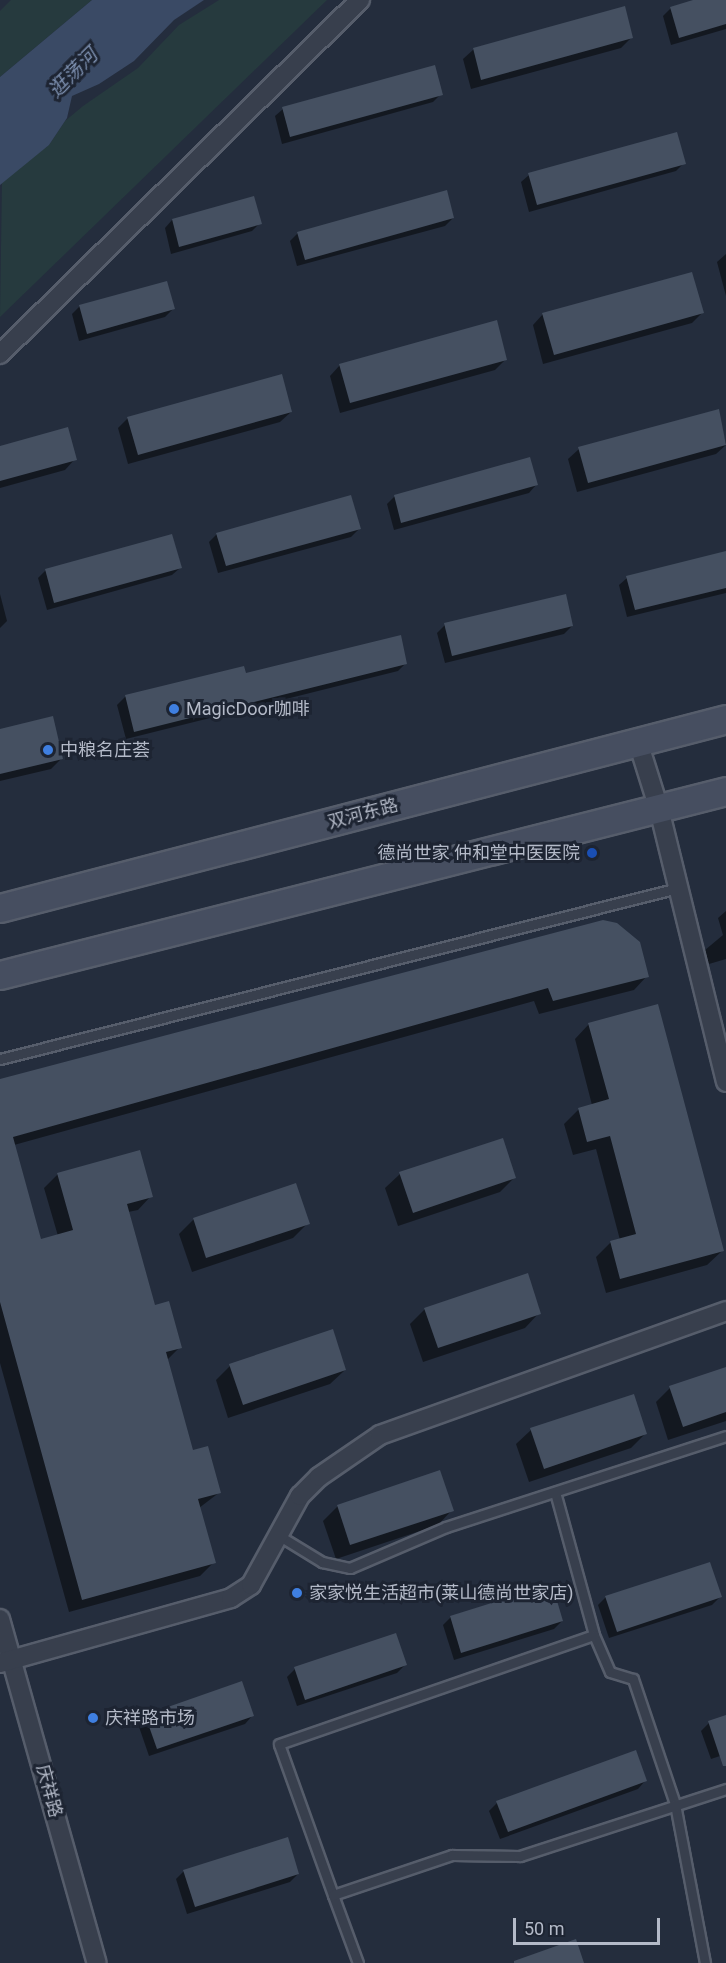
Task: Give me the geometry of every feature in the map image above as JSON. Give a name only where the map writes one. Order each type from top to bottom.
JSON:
[{"type":"street","points":[[0,354],[360,0]]},
{"type":"street","name":"双河东路","points":[[0,908],[726,719]]},
{"type":"street","points":[[638,742],[659,809],[726,1082]]},
{"type":"street","points":[[0,975],[726,791]]},
{"type":"street","points":[[6,1662],[231,1599],[251,1585],[300,1496],[318,1478],[380,1435],[726,1311]]},
{"type":"street","name":"庆祥路","points":[[0,1619],[6,1662],[97,1963]]},
{"type":"lane","points":[[0,1059],[678,888]]},
{"type":"lane","points":[[278,1535],[322,1562],[350,1568],[446,1527],[726,1436]]},
{"type":"lane","points":[[555,1492],[594,1635],[610,1672],[633,1679],[675,1804],[705,1963]]},
{"type":"lane","points":[[358,1963],[279,1744],[594,1635]]},
{"type":"lane","points":[[333,1894],[452,1855],[520,1856],[726,1789]]},
{"type":"green space","points":[[11,0],[92,0],[0,77],[0,11]]},
{"type":"green space","points":[[219,0],[327,0],[0,317],[2,180],[49,145],[65,121],[83,106],[138,68],[179,25]]},
{"type":"water","name":"逛荡河","points":[[92,0],[204,0],[174,20],[134,61],[99,84],[72,96],[67,118],[49,145],[0,185],[0,77]]},
{"type":"building","points":[[693,0],[726,0],[726,24],[679,38],[670,7]]},
{"type":"building","points":[[625,6],[633,38],[481,80],[473,48]]},
{"type":"building","points":[[435,65],[443,95],[290,137],[282,107]]},
{"type":"building","points":[[677,132],[686,164],[537,205],[528,173]]},
{"type":"building","points":[[447,190],[454,218],[305,260],[297,232]]},
{"type":"building","points":[[254,196],[262,224],[179,247],[172,219]]},
{"type":"building","points":[[692,272],[704,313],[554,355],[542,313]]},
{"type":"building","points":[[167,281],[175,309],[87,334],[79,305]]},
{"type":"building","points":[[497,320],[507,360],[350,403],[339,364]]},
{"type":"building","points":[[282,374],[292,412],[138,455],[127,417]]},
{"type":"building","points":[[719,409],[726,445],[588,483],[578,447]]},
{"type":"building","points":[[68,427],[77,460],[0,481],[0,446]]},
{"type":"building","points":[[530,457],[538,485],[401,523],[394,495]]},
{"type":"building","points":[[351,495],[361,529],[226,566],[216,533]]},
{"type":"building","points":[[172,534],[182,568],[54,603],[45,569]]},
{"type":"building","points":[[726,551],[726,588],[635,610],[626,576]]},
{"type":"building","points":[[566,594],[573,626],[452,656],[444,623]]},
{"type":"building","points":[[401,635],[407,664],[134,732],[125,695],[244,666],[246,673]]},
{"type":"building","points":[[53,716],[63,759],[0,774],[0,729]]},
{"type":"building","points":[[603,920],[617,923],[640,942],[649,977],[553,1001],[548,988],[13,1137],[41,1239],[73,1230],[57,1173],[140,1150],[153,1197],[127,1204],[155,1305],[169,1301],[182,1348],[166,1352],[193,1450],[208,1446],[221,1493],[198,1499],[216,1563],[82,1600],[0,1302],[0,1079]]},
{"type":"building","points":[[658,1004],[724,1251],[620,1279],[610,1241],[636,1234],[610,1136],[587,1142],[578,1108],[609,1099],[588,1023]]},
{"type":"building","points":[[503,1138],[516,1178],[413,1213],[399,1172]]},
{"type":"building","points":[[296,1183],[310,1224],[206,1258],[193,1218]]},
{"type":"building","points":[[528,1273],[541,1314],[438,1348],[424,1308]]},
{"type":"building","points":[[333,1329],[346,1370],[243,1405],[229,1364]]},
{"type":"building","points":[[726,1367],[726,1412],[683,1427],[669,1386]]},
{"type":"building","points":[[634,1394],[647,1434],[544,1469],[530,1428]]},
{"type":"building","points":[[440,1470],[454,1511],[350,1545],[337,1505]]},
{"type":"building","points":[[710,1562],[722,1597],[617,1632],[605,1596]]},
{"type":"building","points":[[552,1584],[563,1621],[461,1653],[450,1616]]},
{"type":"building","points":[[396,1633],[407,1665],[305,1700],[294,1667]]},
{"type":"building","points":[[242,1681],[254,1716],[157,1749],[145,1715]]},
{"type":"building","points":[[726,1715],[726,1766],[723,1766],[708,1721]]},
{"type":"building","points":[[636,1750],[647,1781],[508,1832],[496,1801]]},
{"type":"building","points":[[288,1837],[299,1874],[195,1907],[183,1870]]},
{"type":"building","points":[[576,1939],[584,1963],[514,1963],[514,1961]]},
{"type":"place","name":"MagicDoor咖啡","points":[[174,709]]},
{"type":"place","name":"中粮名庄荟","points":[[48,750]]},
{"type":"place","name":"德尚世家 仲和堂中医医院","points":[[592,853]]},
{"type":"place","name":"家家悦生活超市(莱山德尚世家店)","points":[[297,1593]]},
{"type":"place","name":"庆祥路市场","points":[[93,1718]]}]
